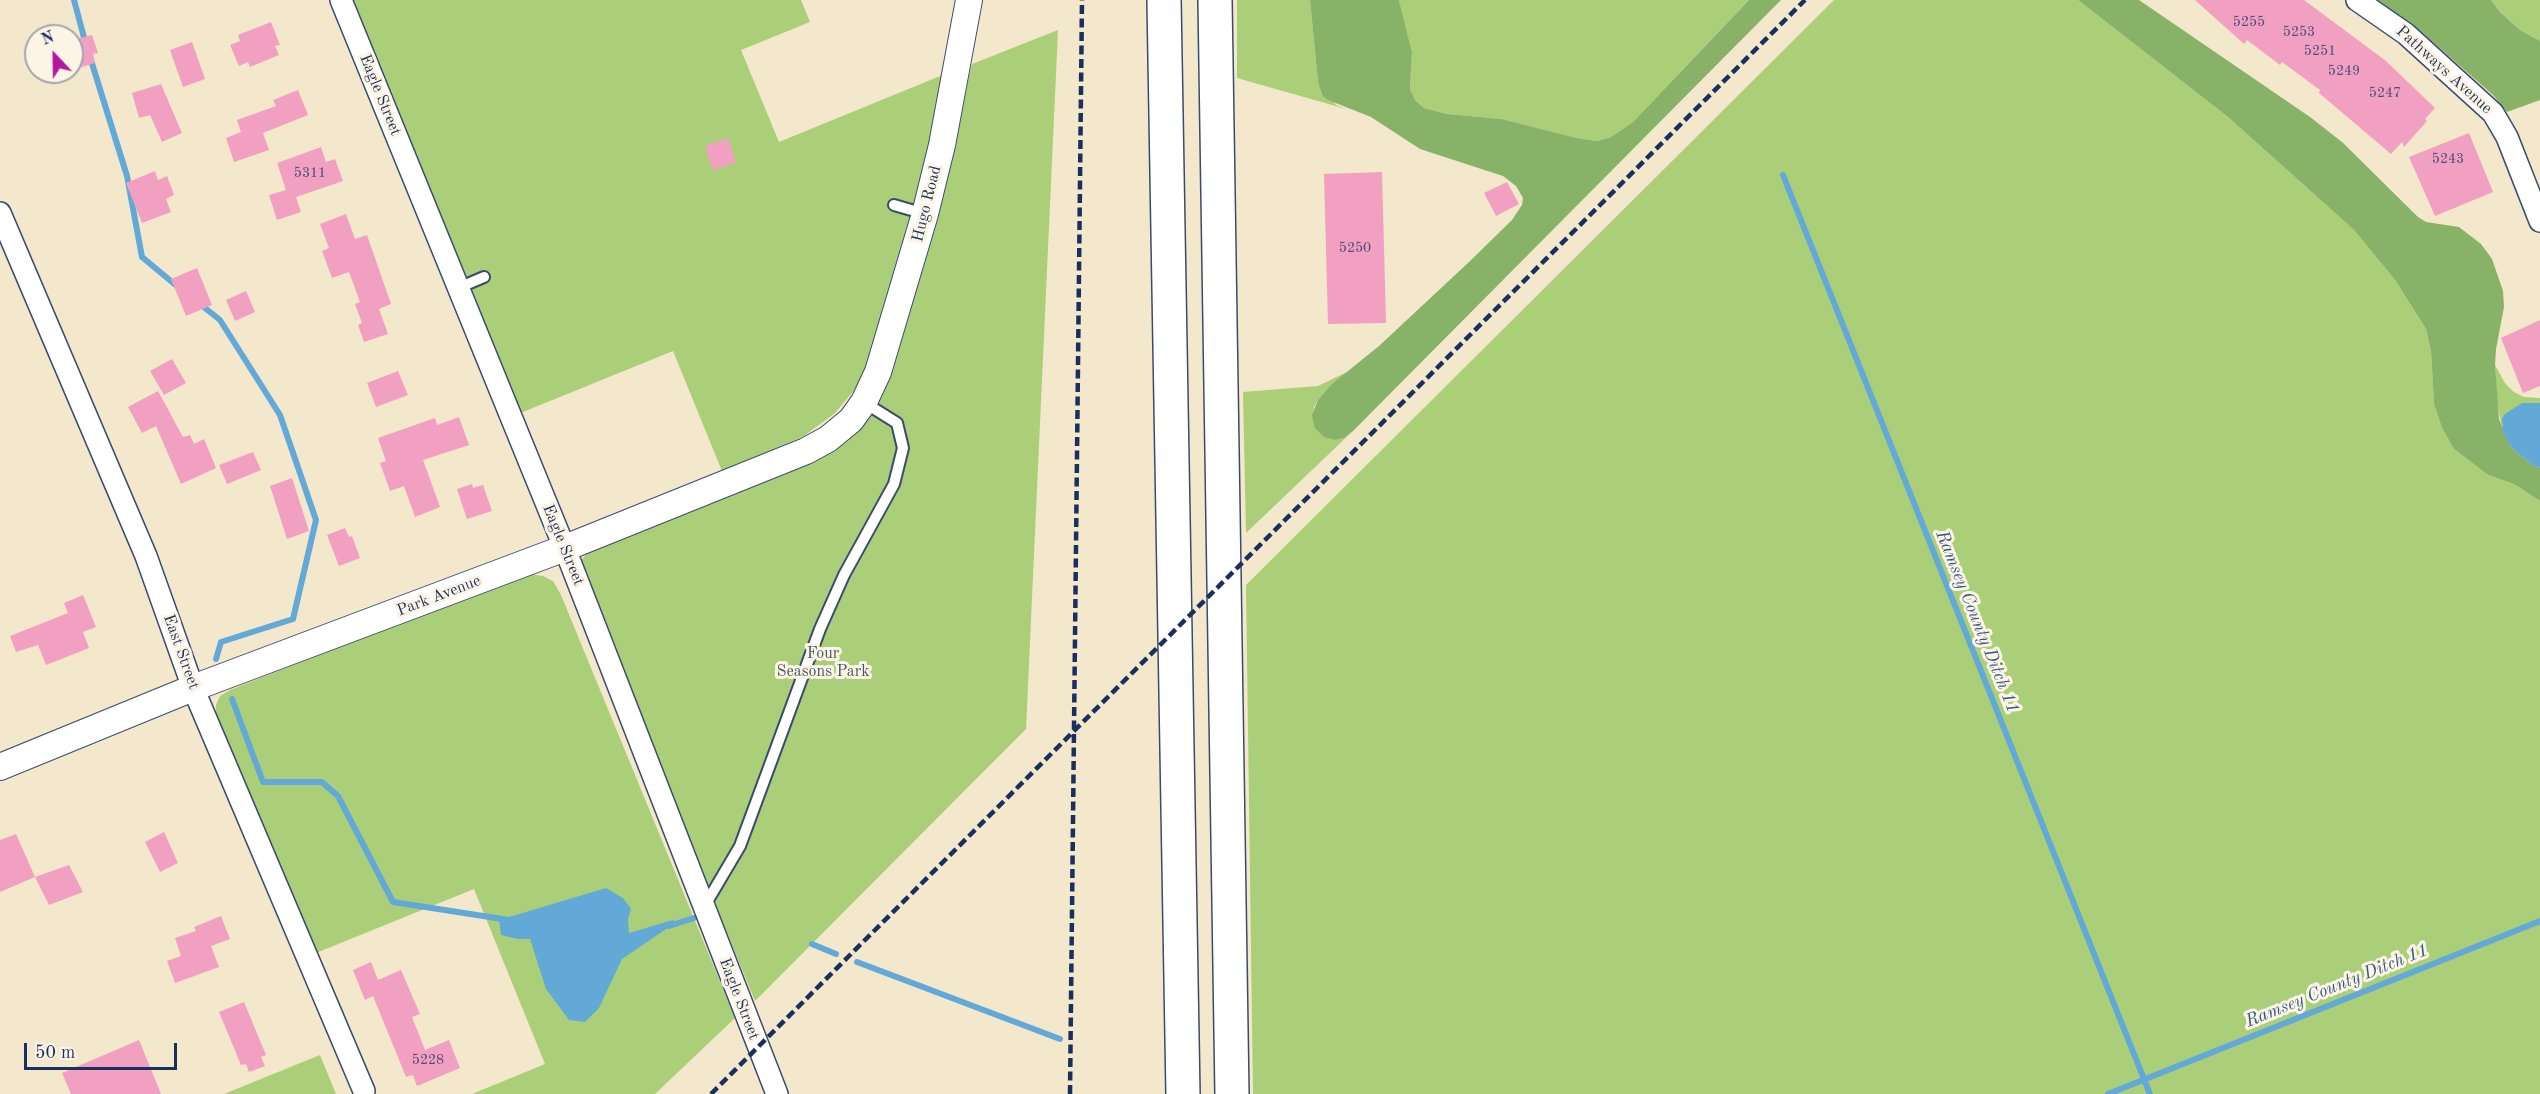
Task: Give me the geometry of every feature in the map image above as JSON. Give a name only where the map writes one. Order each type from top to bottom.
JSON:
[{"type":"main road","points":[[1164,0],[1183,1094]]},
{"type":"main road","points":[[1215,0],[1232,1094]]},
{"type":"street","name":"Eagle Street","points":[[341,0],[565,548],[777,1094]]},
{"type":"street","name":"Hugo Road","points":[[864,402],[878,372],[925,214],[947,122],[969,0]]},
{"type":"street","name":"Pathways Avenue","points":[[2357,0],[2406,34],[2493,113],[2507,137],[2540,220]]},
{"type":"street","name":"East Street","points":[[2,226],[146,556],[193,688],[364,1091]]},
{"type":"street","name":"Park Avenue","points":[[0,767],[193,688],[565,548],[806,451],[828,439],[851,420],[864,402]]},
{"type":"lane","points":[[894,205],[925,214]]},
{"type":"lane","points":[[458,288],[484,277]]},
{"type":"lane","points":[[704,907],[740,846],[820,629],[844,575],[894,484],[903,448],[897,423],[864,402]]},
{"type":"green space","points":[[351,0],[801,0],[810,22],[741,50],[779,142],[945,74],[926,163],[880,340],[856,388],[835,413],[804,436],[722,471],[673,351],[518,414]]},
{"type":"green space","points":[[1237,0],[1310,0],[1318,82],[1336,105],[1346,109],[1237,78]]},
{"type":"green space","points":[[1310,0],[1399,0],[1412,52],[1410,89],[1415,100],[1424,108],[1447,114],[1502,119],[1598,141],[1611,137],[1633,122],[1749,0],[1781,0],[1354,430],[1344,438],[1335,440],[1324,437],[1314,427],[1312,415],[1318,400],[1332,384],[1379,346],[1512,220],[1522,205],[1523,198],[1516,186],[1503,176],[1420,149],[1371,117],[1323,96],[1318,82]]},
{"type":"green space","points":[[1399,0],[1749,0],[1633,122],[1611,137],[1598,141],[1502,119],[1447,114],[1424,108],[1415,100],[1410,89],[1412,52]]},
{"type":"green space","points":[[1834,0],[2078,0],[2228,117],[2354,230],[2395,280],[2426,329],[2431,351],[2434,404],[2442,428],[2454,449],[2488,475],[2514,484],[2540,501],[2540,1094],[1253,1094],[1246,585]]},
{"type":"green space","points":[[2078,0],[2139,0],[2310,117],[2342,142],[2418,217],[2426,222],[2459,227],[2481,244],[2492,259],[2503,291],[2504,307],[2495,365],[2499,419],[2511,447],[2532,465],[2540,468],[2540,501],[2514,484],[2488,475],[2454,449],[2442,428],[2434,404],[2431,351],[2426,329],[2395,280],[2354,230],[2228,117]]},
{"type":"green space","points":[[2378,0],[2491,0],[2500,12],[2520,30],[2540,41],[2540,100],[2507,112],[2493,95],[2417,28]]},
{"type":"green space","points":[[2491,0],[2540,0],[2540,41],[2520,30],[2500,12]]},
{"type":"green space","name":"Four Seasons Park","points":[[1058,30],[1026,729],[755,1001],[580,575],[580,562],[588,552],[843,442],[924,258],[972,64]]},
{"type":"green space","points":[[2495,365],[2505,383],[2514,392],[2524,397],[2540,398],[2540,403],[2522,403],[2502,425],[2503,432],[2497,403]]},
{"type":"green space","points":[[1347,372],[1318,400],[1314,407],[1313,421],[1314,427],[1335,440],[1344,438],[1354,430],[1246,533],[1243,392],[1318,386]]},
{"type":"green space","points":[[529,574],[543,576],[553,581],[561,595],[735,1018],[655,1094],[472,1094],[545,1064],[474,889],[311,955],[216,716],[216,705],[220,696],[230,690],[513,578]]},
{"type":"green space","points":[[320,1055],[336,1094],[224,1094]]},
{"type":"water","points":[[2522,403],[2540,403],[2540,468],[2532,465],[2511,447],[2503,432],[2502,419],[2505,414]]},
{"type":"water","points":[[606,888],[623,898],[631,909],[628,919],[629,933],[673,920],[675,923],[622,959],[599,1008],[585,1022],[569,1020],[546,989],[530,939],[501,935],[499,920]]},
{"type":"building","points":[[2195,0],[2304,0],[2386,61],[2435,108],[2425,119],[2427,121],[2404,147],[2402,142],[2391,154],[2319,93],[2320,90],[2282,62],[2280,65],[2247,40],[2244,44]]},
{"type":"building","points":[[271,22],[280,45],[275,46],[279,55],[250,67],[248,62],[239,66],[230,45],[240,41],[238,35]]},
{"type":"building","points":[[92,35],[98,53],[93,54],[95,63],[84,66],[84,37]]},
{"type":"building","points":[[192,42],[205,79],[183,87],[170,50]]},
{"type":"building","points":[[161,84],[182,133],[162,142],[150,115],[139,118],[132,93]]},
{"type":"building","points":[[298,90],[308,115],[263,133],[269,150],[234,162],[226,138],[241,132],[237,120],[276,106],[273,100]]},
{"type":"building","points":[[2469,133],[2493,192],[2435,216],[2409,157]]},
{"type":"building","points":[[728,138],[736,163],[713,170],[705,146]]},
{"type":"building","points":[[321,147],[326,162],[335,159],[343,181],[296,197],[301,212],[277,220],[269,195],[286,190],[277,163]]},
{"type":"building","points":[[155,171],[158,180],[167,176],[174,195],[166,199],[171,212],[142,223],[126,183]]},
{"type":"building","points":[[1382,172],[1386,323],[1328,324],[1324,174]]},
{"type":"building","points":[[1507,182],[1519,204],[1496,216],[1484,193]]},
{"type":"building","points":[[346,214],[355,239],[367,235],[391,304],[379,309],[388,334],[364,342],[358,325],[362,323],[355,304],[360,302],[349,272],[332,278],[322,251],[329,248],[320,224]]},
{"type":"building","points":[[197,268],[212,305],[186,316],[171,279]]},
{"type":"building","points":[[246,291],[255,312],[235,321],[226,300]]},
{"type":"building","points":[[2540,320],[2540,386],[2523,393],[2501,338]]},
{"type":"building","points":[[172,359],[186,383],[164,395],[150,371]]},
{"type":"building","points":[[398,371],[408,395],[376,407],[367,383]]},
{"type":"building","points":[[158,391],[183,437],[190,435],[194,444],[204,439],[216,468],[181,484],[156,426],[142,433],[128,407]]},
{"type":"building","points":[[459,417],[469,445],[423,460],[440,507],[415,517],[404,486],[390,491],[380,463],[386,461],[378,438],[435,418],[437,425]]},
{"type":"building","points":[[253,452],[261,470],[227,484],[219,465]]},
{"type":"building","points":[[292,478],[309,531],[287,539],[270,486]]},
{"type":"building","points":[[472,484],[473,488],[483,485],[492,511],[467,519],[457,489]]},
{"type":"building","points":[[345,528],[349,537],[352,536],[360,558],[339,566],[327,535]]},
{"type":"building","points":[[83,595],[96,627],[83,632],[89,648],[46,665],[38,645],[16,652],[10,636],[68,613],[64,603]]},
{"type":"building","points":[[164,832],[178,863],[160,872],[145,842]]},
{"type":"building","points":[[16,834],[35,877],[0,892],[0,840]]},
{"type":"building","points":[[69,865],[83,892],[49,905],[35,877]]},
{"type":"building","points":[[221,916],[230,939],[211,946],[219,967],[175,983],[167,961],[181,956],[175,938],[196,931],[194,927]]},
{"type":"building","points":[[371,962],[378,980],[401,970],[420,1014],[412,1017],[425,1050],[449,1040],[460,1068],[417,1086],[413,1075],[406,1077],[373,996],[365,1000],[353,970]]},
{"type":"building","points":[[244,1002],[266,1055],[261,1057],[265,1066],[249,1072],[246,1064],[241,1065],[219,1012]]},
{"type":"building","points":[[139,1040],[161,1094],[71,1094],[62,1073]]},
{"type":"waterway","points":[[74,0],[86,45]]},
{"type":"waterway","points":[[90,57],[127,176],[142,257],[178,287]]},
{"type":"waterway","name":"Ramsey County Ditch 11","points":[[1783,175],[2150,1094]]},
{"type":"waterway","points":[[200,304],[220,320],[280,415],[316,520],[293,619],[221,642],[216,659]]},
{"type":"waterway","points":[[232,699],[263,782],[322,782],[338,796],[393,902],[509,920]]},
{"type":"waterway","points":[[669,926],[694,918]]},
{"type":"waterway","name":"Ramsey County Ditch 11","points":[[2108,1094],[2540,921]]},
{"type":"waterway","points":[[812,944],[836,954]]},
{"type":"waterway","points":[[857,962],[1060,1039]]},
{"type":"railway","points":[[1070,1094],[1082,0]]},
{"type":"railway","points":[[711,1094],[1805,0]]}]
